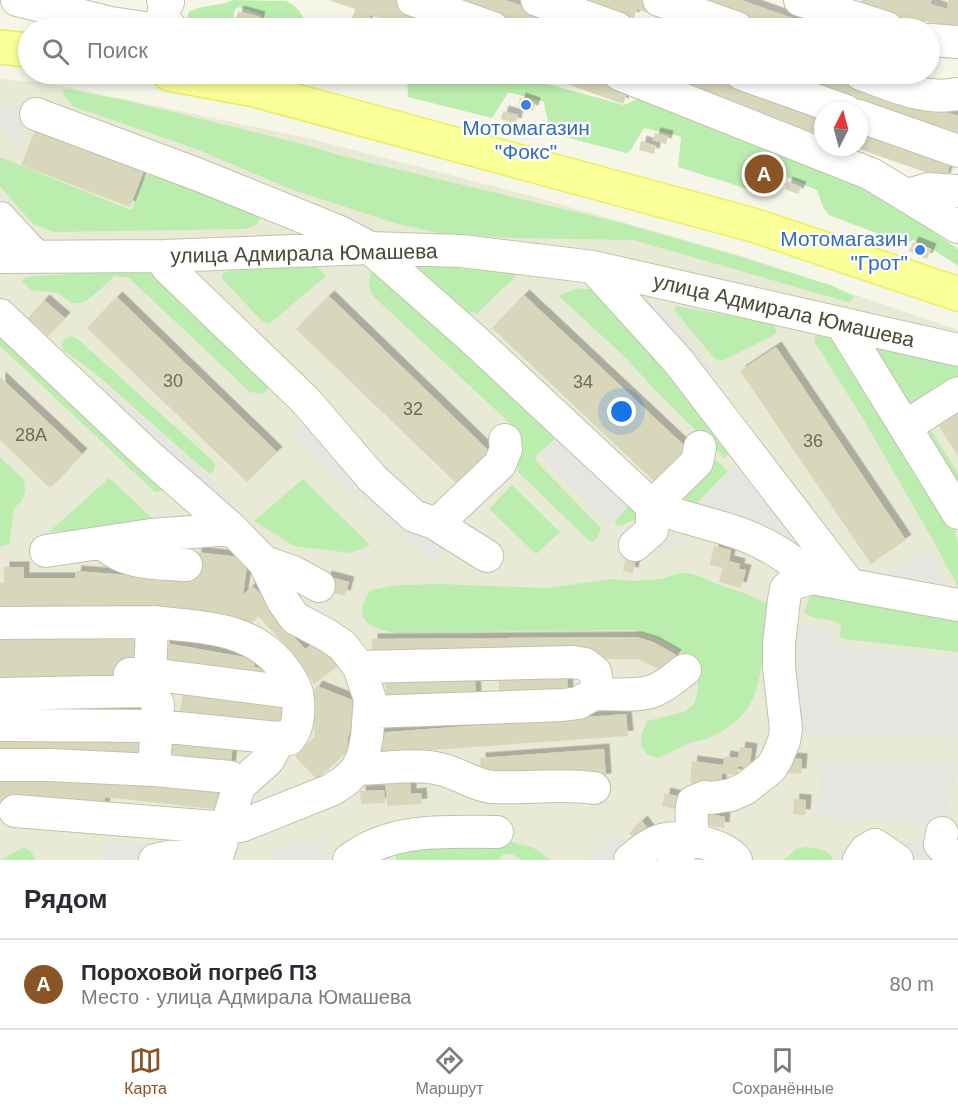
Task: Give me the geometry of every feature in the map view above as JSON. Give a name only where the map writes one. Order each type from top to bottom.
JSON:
[{"type":"main road","points":[[0,47],[18,49]]},
{"type":"main road","points":[[261,84],[753,225],[958,294]]},
{"type":"street","points":[[16,0],[90,18]]},
{"type":"street","points":[[413,0],[464,18]]},
{"type":"street","points":[[537,0],[588,18]]},
{"type":"street","points":[[659,0],[709,18]]},
{"type":"street","points":[[800,0],[856,18]]},
{"type":"street","points":[[940,41],[958,42]]},
{"type":"street","points":[[643,84],[871,174],[958,227]]},
{"type":"street","points":[[770,84],[821,102]]},
{"type":"street","points":[[890,84],[932,95],[955,96]]},
{"type":"street","points":[[36,114],[199,175],[340,232],[370,248],[472,338],[652,506],[679,517],[742,534],[786,558],[812,578]]},
{"type":"street","points":[[868,119],[958,151]]},
{"type":"street","points":[[908,195],[928,189],[958,191]]},
{"type":"street","points":[[0,218],[36,257]]},
{"type":"street","name":"улица Адмирала Юмашева","points":[[0,256],[164,256],[370,248],[462,251],[593,267],[958,350]]},
{"type":"street","points":[[164,256],[167,267],[306,401],[372,478],[414,516],[434,523],[487,556]]},
{"type":"street","points":[[593,267],[679,362],[850,585]]},
{"type":"street","points":[[0,315],[150,457],[232,529],[264,562],[283,601],[295,618],[343,646],[359,667],[370,699],[363,756],[357,769],[345,781],[331,790],[242,826],[209,852],[155,860]]},
{"type":"street","points":[[841,323],[958,513]]},
{"type":"street","points":[[905,427],[958,393]]},
{"type":"street","points":[[434,523],[442,519],[500,464],[506,449],[505,440]]},
{"type":"street","points":[[635,545],[652,530],[652,506],[697,462],[700,447]]},
{"type":"street","points":[[46,551],[188,531],[232,529]]},
{"type":"street","points":[[103,543],[110,551],[136,561],[186,565]]},
{"type":"street","points":[[264,562],[292,572],[319,586]]},
{"type":"street","points":[[682,850],[692,824],[690,811],[693,802],[705,797],[731,795],[746,788],[766,773],[777,758],[784,741],[786,729],[779,667],[779,643],[786,589],[791,584],[812,578],[958,605]]},
{"type":"street","points":[[186,611],[248,620],[260,632],[260,645]]},
{"type":"street","points":[[0,694],[145,691],[150,681],[152,622]]},
{"type":"street","points":[[0,623],[152,622],[228,631],[260,645],[288,674],[297,693],[299,711],[293,734],[289,739],[158,726],[0,724]]},
{"type":"street","points":[[359,667],[573,662],[585,664],[595,672],[597,683],[594,694]]},
{"type":"street","points":[[486,664],[488,709]]},
{"type":"street","points":[[369,712],[578,704],[594,694],[639,694],[653,691],[685,670]]},
{"type":"street","points":[[0,675],[150,674],[297,693]]},
{"type":"street","points":[[150,674],[159,686],[154,770]]},
{"type":"street","points":[[209,852],[239,786],[268,760],[281,737]]},
{"type":"street","points":[[0,765],[154,770],[230,777],[239,786]]},
{"type":"street","points":[[357,769],[420,766],[442,769],[478,785],[594,788]]},
{"type":"street","points":[[15,811],[209,852]]},
{"type":"street","points":[[349,860],[364,849],[386,840],[423,832],[497,832]]},
{"type":"street","points":[[630,860],[643,849],[666,839],[682,850],[722,849],[732,854],[736,860]]},
{"type":"street","points":[[859,860],[866,850],[875,845],[897,860]]},
{"type":"shaded area","points":[[0,79],[18,80],[18,84],[53,84],[307,138],[531,196],[748,258],[958,330],[958,860],[0,860]]},
{"type":"shaded area","points":[[0,102],[28,117],[17,144],[0,128]]},
{"type":"shaded area","points":[[658,303],[715,371],[701,383],[644,315]]},
{"type":"shaded area","points":[[102,382],[232,497],[221,510],[91,395]]},
{"type":"shaded area","points":[[323,405],[460,533],[432,565],[294,436]]},
{"type":"shaded area","points":[[557,437],[627,506],[609,525],[539,455]]},
{"type":"shaded area","points":[[746,452],[822,554],[807,564],[695,510]]},
{"type":"shaded area","points":[[666,524],[687,543],[662,552],[638,555]]},
{"type":"shaded area","points":[[929,548],[947,581],[944,599],[875,581]]},
{"type":"shaded area","points":[[775,622],[834,628],[833,645],[958,658],[958,738],[766,737]]},
{"type":"shaded area","points":[[822,763],[958,765],[958,772],[941,826],[816,817]]},
{"type":"shaded area","points":[[618,831],[634,848],[621,860],[586,860]]},
{"type":"shaded area","points":[[325,839],[328,856],[309,860],[274,860],[272,850]]},
{"type":"shaded area","points":[[107,841],[192,845],[193,860],[105,860]]},
{"type":"shaded area","points":[[903,841],[933,843],[924,860],[916,860],[899,847]]},
{"type":"green space","points":[[233,0],[286,1],[298,10],[303,18],[263,18],[263,15],[239,7],[235,9],[233,18],[187,18],[188,13],[193,10]]},
{"type":"green space","points":[[407,84],[547,84],[624,105],[637,99],[645,100],[848,178],[887,199],[958,249],[958,266],[934,250],[913,240],[905,244],[829,215],[823,207],[817,190],[773,171],[751,190],[678,167],[681,138],[679,136],[644,128],[630,151],[626,153],[550,133],[544,102],[512,93],[508,93],[492,118],[408,97]]},
{"type":"green space","points":[[63,90],[124,100],[346,157],[622,223],[833,286],[853,296],[853,299],[848,302],[633,240],[510,238],[439,233],[398,224],[290,189],[199,150],[72,106],[64,95]]},
{"type":"green space","points":[[0,157],[128,209],[132,209],[144,178],[151,173],[255,212],[260,219],[257,225],[244,229],[53,232],[33,224],[0,186]]},
{"type":"green space","points":[[378,265],[383,266],[449,324],[578,442],[642,503],[645,516],[619,526],[616,525],[615,521],[628,503],[559,435],[536,456],[536,461],[598,525],[601,530],[597,538],[592,542],[587,539],[518,472],[518,438],[514,427],[374,297],[370,290],[369,280],[373,268]]},
{"type":"green space","points":[[422,265],[511,272],[515,274],[515,277],[477,313],[466,312],[418,271]]},
{"type":"green space","points":[[317,267],[325,274],[325,277],[269,324],[262,321],[222,279],[222,274],[228,271]]},
{"type":"green space","points":[[110,272],[153,273],[271,386],[263,394],[250,392],[129,278],[115,276],[88,300],[81,303],[71,303],[58,293],[31,290],[22,281],[26,277],[34,276]]},
{"type":"green space","points":[[579,288],[604,292],[735,450],[724,458],[627,359],[560,297],[560,295]]},
{"type":"green space","points":[[676,306],[769,323],[777,332],[722,361],[715,359],[674,310]]},
{"type":"green space","points":[[0,325],[163,487],[163,491],[155,492],[0,346]]},
{"type":"green space","points":[[822,332],[831,332],[953,519],[958,545],[958,587],[862,417],[814,341],[815,336]]},
{"type":"green space","points":[[72,336],[214,462],[215,468],[211,474],[96,374],[62,349],[66,338]]},
{"type":"green space","points":[[866,342],[958,364],[958,375],[906,406]]},
{"type":"green space","points":[[921,429],[931,430],[958,473],[958,481],[954,484]]},
{"type":"green space","points":[[712,456],[728,471],[694,506],[678,491]]},
{"type":"green space","points":[[0,457],[24,480],[25,491],[22,501],[14,508],[9,544],[0,547]]},
{"type":"green space","points":[[109,478],[160,525],[49,532]]},
{"type":"green space","points":[[303,479],[370,545],[351,553],[294,546],[254,521]]},
{"type":"green space","points":[[512,485],[560,532],[536,554],[489,509]]},
{"type":"green space","points":[[679,573],[700,576],[768,605],[768,624],[755,693],[744,712],[736,721],[713,736],[690,743],[658,758],[647,754],[641,745],[642,733],[647,721],[684,712],[694,704],[698,688],[697,675],[692,663],[673,646],[660,639],[633,630],[398,633],[371,625],[366,621],[362,608],[371,590],[399,585],[441,584],[545,588],[614,579],[633,581],[662,579]]},
{"type":"green space","points":[[820,593],[958,614],[958,652],[844,639],[840,637],[841,626],[837,623],[813,617],[804,612],[810,595]]},
{"type":"green space","points":[[494,838],[532,847],[551,860],[521,860],[512,854],[503,854],[499,860],[396,860],[396,852]]},
{"type":"green space","points":[[24,847],[32,853],[36,860],[0,860]]},
{"type":"green space","points":[[807,847],[826,852],[833,860],[784,860],[796,849]]},
{"type":"building","points":[[329,0],[394,0],[445,18],[379,18],[370,15],[369,18],[352,18],[355,9]]},
{"type":"building","points":[[448,0],[505,0],[557,18],[498,18]]},
{"type":"building","points":[[583,0],[650,0],[658,16],[637,9],[634,18]]},
{"type":"building","points":[[681,0],[741,0],[792,18],[732,18]]},
{"type":"building","points":[[861,0],[932,0],[930,4],[947,9],[948,0],[958,0],[958,25],[940,25],[940,18],[897,18],[859,6]]},
{"type":"building","points":[[238,11],[260,17],[260,18],[236,18]]},
{"type":"building","points":[[661,12],[678,18],[659,18]]},
{"type":"building","points":[[567,84],[631,84],[623,104]]},
{"type":"building","points":[[677,84],[749,84],[814,107],[814,133]]},
{"type":"building","points":[[809,84],[865,84],[958,116],[958,136],[868,105],[868,102],[860,102]]},
{"type":"building","name":"Мотомагазин \"Фокс\"","points":[[520,98],[535,103],[533,111],[518,107]]},
{"type":"building","points":[[503,111],[518,115],[516,124],[501,119]]},
{"type":"building","points":[[38,123],[146,165],[130,207],[21,165]]},
{"type":"building","points":[[868,126],[953,156],[945,179],[868,152]]},
{"type":"building","points":[[655,133],[668,136],[666,144],[653,140]]},
{"type":"building","points":[[641,141],[656,146],[654,154],[639,150]]},
{"type":"building","points":[[787,182],[801,187],[798,194],[785,189]]},
{"type":"building","name":"Мотомагазин \"Грот\"","points":[[913,242],[931,249],[927,259],[909,251]]},
{"type":"building","points":[[524,295],[690,451],[658,485],[492,328]]},
{"type":"building","points":[[329,296],[490,452],[458,485],[296,329]]},
{"type":"building","points":[[117,297],[277,452],[247,482],[87,328]]},
{"type":"building","points":[[44,300],[65,318],[48,336],[28,318]]},
{"type":"building","points":[[776,347],[906,540],[871,564],[740,371]]},
{"type":"building","points":[[0,377],[82,454],[50,488],[0,440]]},
{"type":"building","points":[[958,403],[958,456],[934,419]]},
{"type":"building","points":[[714,546],[731,550],[729,561],[740,564],[739,569],[746,570],[741,588],[719,582],[723,568],[710,565]]},
{"type":"building","points":[[196,552],[248,558],[243,595],[252,586],[272,603],[268,608],[305,649],[319,640],[337,667],[314,684],[291,651],[258,616],[246,628],[0,612],[0,583],[4,583],[4,567],[24,567],[24,578],[75,578],[76,571],[194,580]]},
{"type":"building","points":[[626,557],[636,559],[633,573],[623,571]]},
{"type":"building","points":[[326,576],[349,582],[345,596],[322,590]]},
{"type":"building","points":[[0,630],[140,630],[140,682],[0,683]]},
{"type":"building","points":[[636,637],[653,642],[676,655],[665,672],[637,659],[372,659],[372,639]]},
{"type":"building","points":[[165,643],[256,659],[254,667],[276,671],[274,685],[161,664]]},
{"type":"building","points":[[567,675],[568,694],[499,696],[499,677]]},
{"type":"building","points":[[475,678],[476,697],[386,699],[385,680]]},
{"type":"building","points":[[317,686],[362,704],[348,737],[347,752],[317,779],[295,757],[315,737],[311,695]]},
{"type":"building","points":[[183,694],[294,709],[290,731],[179,716]]},
{"type":"building","points":[[0,710],[152,711],[152,760],[0,760]]},
{"type":"building","points":[[626,714],[628,736],[376,754],[375,733]]},
{"type":"building","points":[[162,737],[233,745],[230,769],[159,761]]},
{"type":"building","points":[[740,747],[752,749],[749,768],[738,766],[738,775],[722,773],[721,786],[690,783],[692,761],[723,765],[725,756],[738,758]]},
{"type":"building","points":[[604,749],[606,779],[556,782],[481,777],[480,758]]},
{"type":"building","points":[[789,758],[802,759],[801,774],[788,773]]},
{"type":"building","points":[[0,770],[226,789],[223,810],[105,797],[104,813],[75,806],[0,802]]},
{"type":"building","points":[[410,775],[411,794],[421,793],[422,804],[387,806],[385,776]]},
{"type":"building","points":[[384,790],[385,803],[361,804],[360,791]]},
{"type":"building","points":[[665,793],[685,798],[682,811],[662,806]]},
{"type":"building","points":[[794,799],[806,800],[805,815],[793,814]]},
{"type":"building","points":[[709,814],[725,817],[724,828],[707,825]]},
{"type":"building","points":[[642,821],[649,830],[636,841],[629,833]]},
{"type":"place","name":"Мотомагазин \"Фокс\"","points":[[526,105]]},
{"type":"place","name":"Пороховой погреб П3","points":[[764,174]]},
{"type":"place","name":"Мотомагазин \"Грот\"","points":[[920,250]]}]
